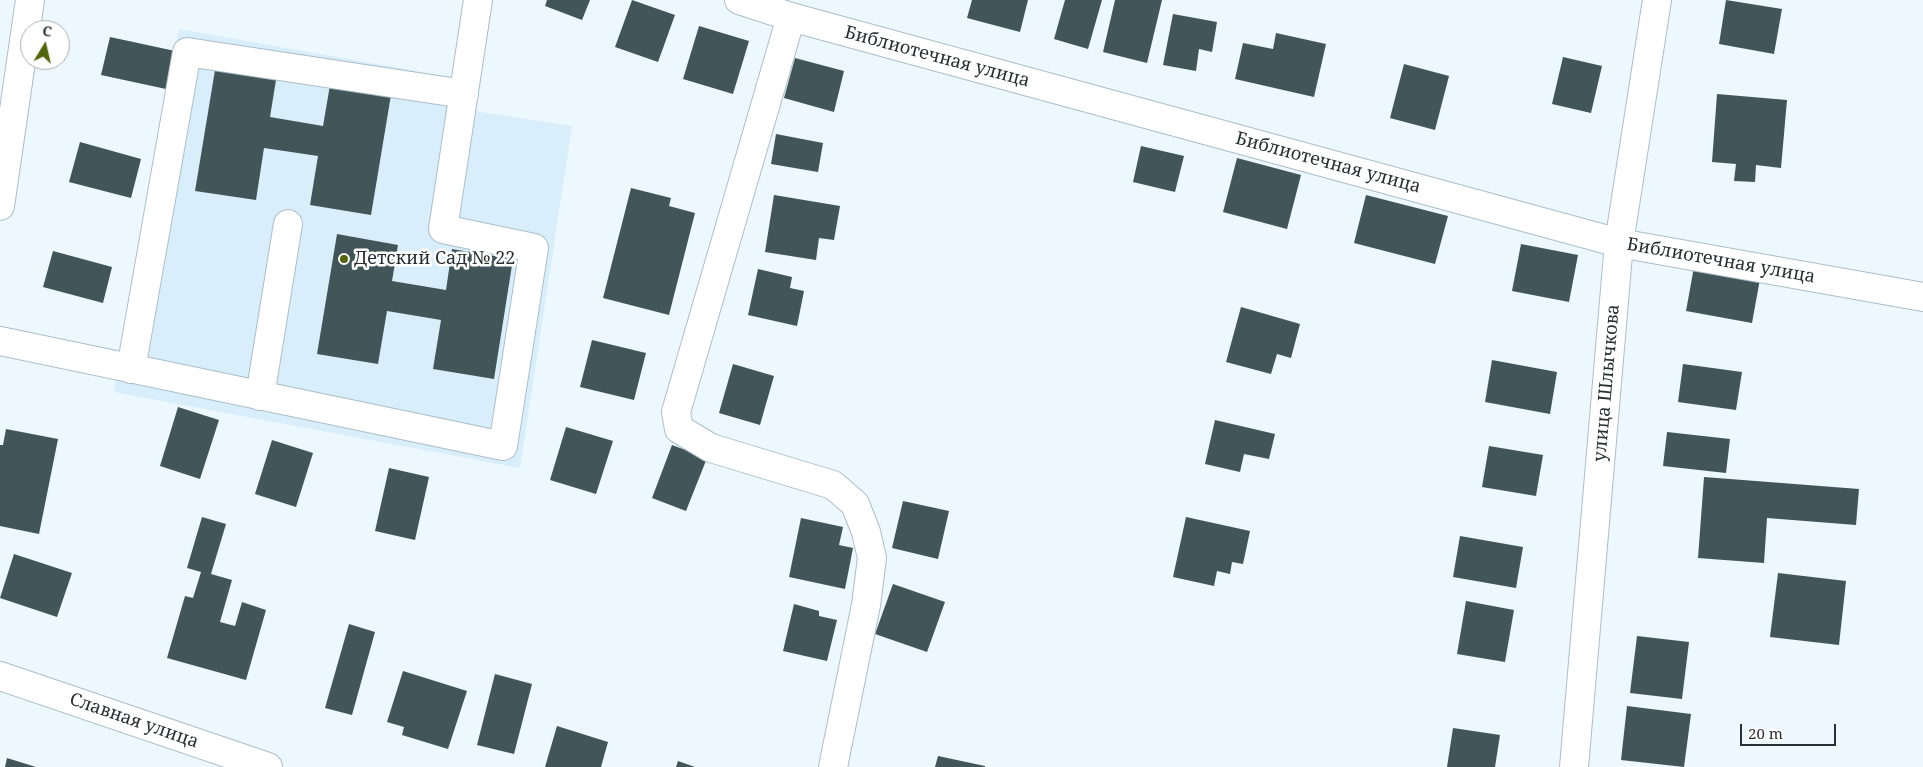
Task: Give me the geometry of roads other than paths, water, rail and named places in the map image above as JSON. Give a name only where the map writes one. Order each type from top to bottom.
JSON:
[{"type":"street","points":[[0,206],[30,0]]},
{"type":"street","points":[[0,341],[503,446],[534,248],[443,229],[478,0]]},
{"type":"street","name":"Библиотечная улица","points":[[739,0],[791,17],[1619,243],[1923,297]]},
{"type":"street","name":"улица Шлычкова","points":[[1574,767],[1619,243],[1657,0]]},
{"type":"street","points":[[791,17],[676,412],[679,430],[711,448],[832,485],[854,504],[866,532],[872,558],[866,605],[833,767]]},
{"type":"street","points":[[131,369],[187,52],[464,94]]},
{"type":"street","points":[[260,396],[288,224]]},
{"type":"street","name":"Славная улица","points":[[0,676],[268,767]]},
{"type":"place","name":"Детский Сад № 22","points":[[344,259]]}]
